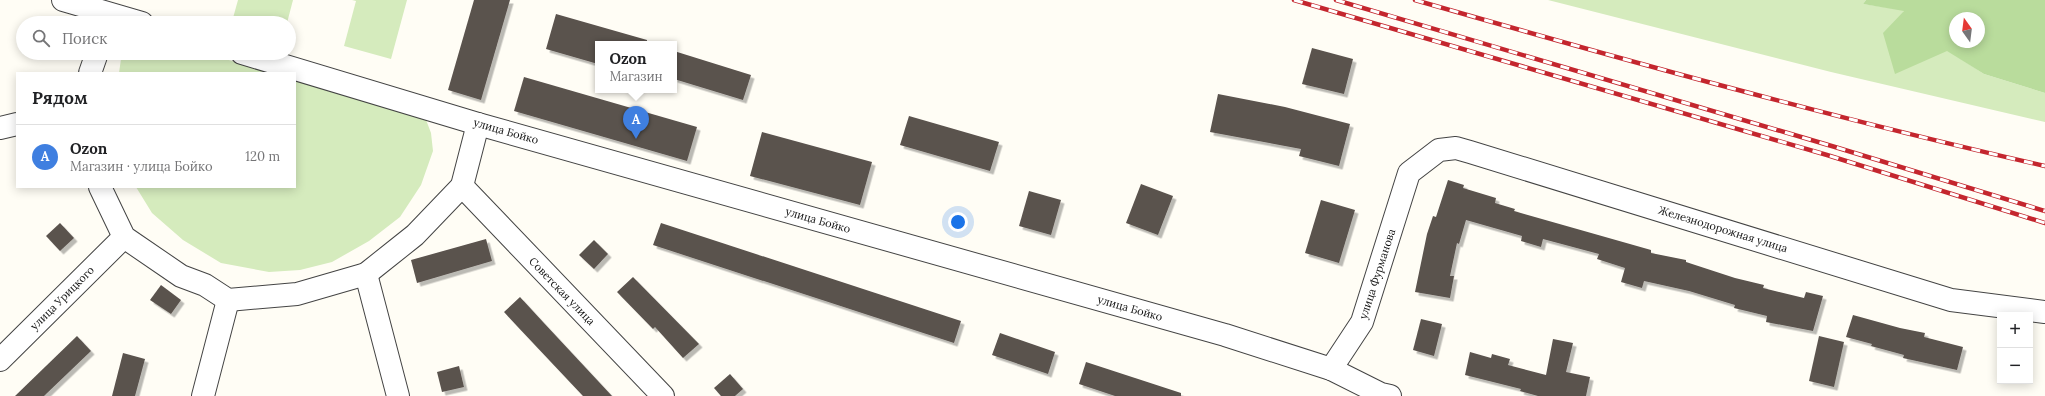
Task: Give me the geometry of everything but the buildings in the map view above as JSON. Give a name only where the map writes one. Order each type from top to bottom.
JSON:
[{"type":"street","points":[[63,0],[104,16]]},
{"type":"street","points":[[90,72],[95,60]]},
{"type":"street","name":"улица Бойко","points":[[265,60],[478,124],[1210,331],[1331,369],[1385,395]]},
{"type":"street","points":[[0,128],[16,124]]},
{"type":"street","points":[[100,188],[124,237],[181,276],[206,285],[228,300],[297,294],[366,274],[415,235],[462,186],[478,124]]},
{"type":"street","name":"Железнодорожная улица","points":[[1410,173],[1439,150],[1456,148],[1951,300],[2045,312]]},
{"type":"street","name":"улица Фурманова","points":[[1331,369],[1362,322],[1410,173]]},
{"type":"street","name":"Советская улица","points":[[462,186],[663,396]]},
{"type":"street","name":"улица Урицкого","points":[[0,360],[124,237]]},
{"type":"street","points":[[366,274],[398,396]]},
{"type":"street","points":[[203,396],[228,300]]},
{"type":"green space","points":[[238,0],[293,0],[289,16],[234,16]]},
{"type":"green space","points":[[352,0],[407,0],[391,59],[344,46],[356,1]]},
{"type":"green space","points":[[1548,0],[1866,0],[1863,4],[1904,10],[1895,73],[1947,50],[1984,74],[2045,93],[2045,122],[1831,72]]},
{"type":"green space","points":[[1866,0],[2045,0],[2045,93],[1984,74],[1947,51],[1895,74],[1883,33],[1904,11],[1863,4]]},
{"type":"green space","points":[[121,60],[229,60],[270,72],[119,72]]},
{"type":"green space","points":[[296,80],[425,117],[431,133],[433,151],[421,185],[400,217],[369,241],[332,262],[300,270],[269,272],[221,263],[183,240],[152,213],[137,188],[296,188]]},
{"type":"railway","points":[[1294,0],[1827,155],[2045,223]]},
{"type":"railway","points":[[1336,0],[1835,147],[2045,211]]},
{"type":"railway","points":[[1415,0],[1729,88],[1966,148],[2045,166]]},
{"type":"place","name":"Ozon","points":[[636,139]]}]
